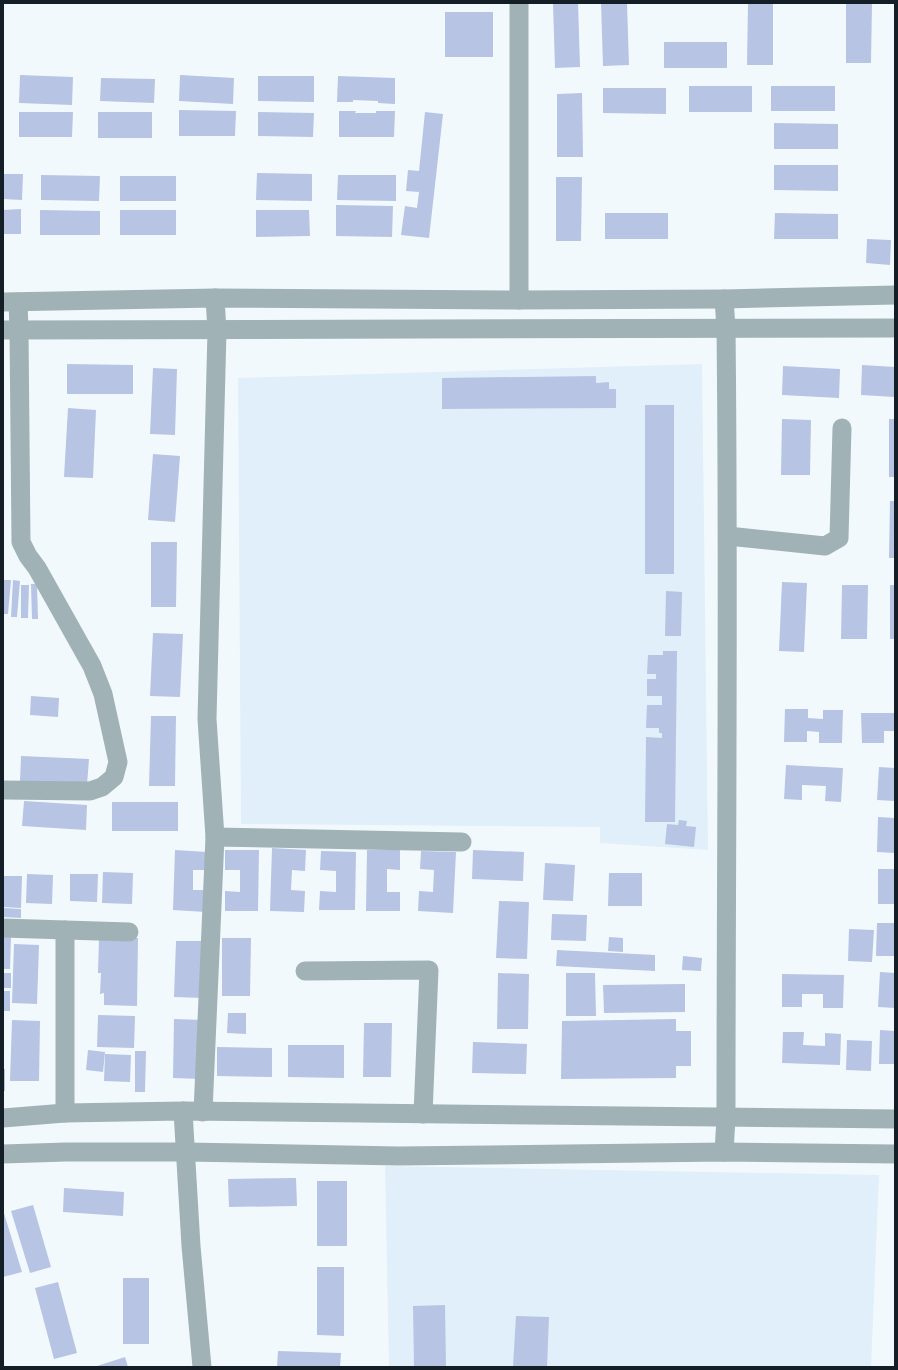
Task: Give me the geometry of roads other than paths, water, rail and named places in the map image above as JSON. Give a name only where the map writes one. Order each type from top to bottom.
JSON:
[{"type":"street","points":[[519,3],[519,300]]},
{"type":"street","points":[[3,790],[90,791],[102,787],[114,777],[118,762],[103,694],[92,666],[21,542],[10,302],[215,298],[519,300],[724,299],[895,295]]},
{"type":"street","points":[[203,1112],[215,837],[207,719],[216,331],[215,298]]},
{"type":"street","points":[[724,299],[726,328],[728,536],[726,1118],[724,1152]]},
{"type":"street","points":[[11,330],[216,331],[895,328]]},
{"type":"street","points":[[728,536],[825,546],[839,538],[842,428]]},
{"type":"street","points":[[215,837],[462,842]]},
{"type":"street","points":[[3,928],[128,932]]},
{"type":"street","points":[[65,930],[66,1113]]},
{"type":"street","points":[[305,971],[429,970],[423,1114]]},
{"type":"street","points":[[3,1118],[66,1113],[183,1111],[895,1119]]},
{"type":"street","points":[[183,1111],[191,1246],[202,1367]]},
{"type":"street","points":[[3,1154],[66,1152],[186,1152],[399,1156],[724,1152],[895,1154]]}]
